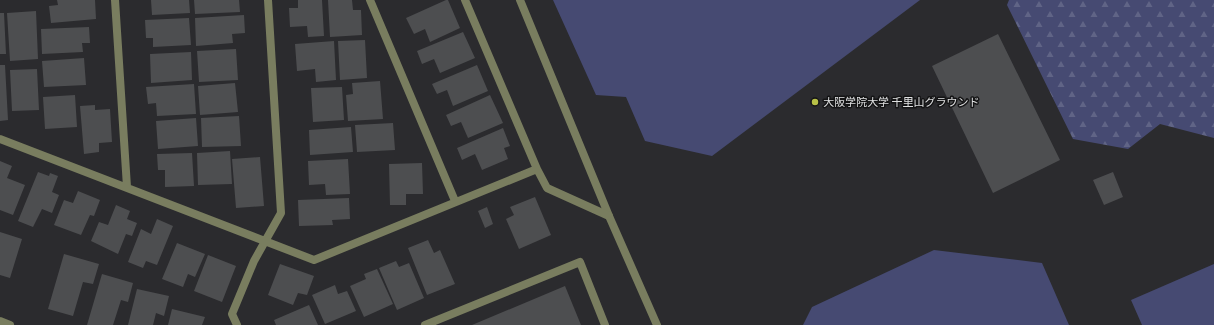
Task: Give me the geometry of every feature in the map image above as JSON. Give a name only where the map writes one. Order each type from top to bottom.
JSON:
[{"type":"street","points":[[115,0],[127,187]]},
{"type":"street","points":[[237,325],[232,314],[254,261],[281,213],[268,0]]},
{"type":"street","points":[[370,0],[455,201]]},
{"type":"street","points":[[465,0],[537,169],[547,188],[608,216]]},
{"type":"street","points":[[520,0],[608,216],[657,325]]},
{"type":"street","points":[[0,139],[314,260],[455,201],[537,169]]},
{"type":"street","points":[[425,325],[580,262],[606,325]]},
{"type":"street","points":[[0,321],[10,325]]},
{"type":"green space","points":[[553,0],[920,0],[712,156],[645,141],[626,97],[596,95]]},
{"type":"green space","points":[[1009,0],[1214,0],[1214,138],[1160,124],[1128,149],[1073,139],[1007,5]]},
{"type":"green space","points":[[934,250],[1042,263],[1069,325],[803,325],[812,307]]},
{"type":"green space","points":[[1214,264],[1214,325],[1142,325],[1131,300]]},
{"type":"building","points":[[57,0],[95,0],[96,19],[51,23],[49,6],[58,5]]},
{"type":"building","points":[[151,0],[189,0],[190,13],[152,15]]},
{"type":"building","points":[[194,0],[239,0],[240,12],[195,14]]},
{"type":"building","points":[[298,0],[322,0],[324,36],[308,37],[307,26],[290,27],[289,8],[298,8]]},
{"type":"building","points":[[328,0],[352,0],[353,10],[361,10],[362,35],[330,37]]},
{"type":"building","points":[[448,0],[460,28],[430,42],[425,29],[414,34],[406,18]]},
{"type":"building","points":[[36,11],[38,59],[10,61],[7,13]]},
{"type":"building","points":[[0,13],[4,13],[6,54],[0,54]]},
{"type":"building","points":[[244,15],[245,33],[232,34],[233,43],[196,46],[195,18]]},
{"type":"building","points":[[189,18],[191,45],[153,47],[153,38],[146,38],[145,20]]},
{"type":"building","points":[[89,27],[90,43],[82,43],[83,52],[42,54],[41,29]]},
{"type":"building","points":[[463,32],[475,58],[440,73],[434,59],[422,64],[417,51]]},
{"type":"building","points":[[998,34],[1060,160],[993,193],[932,66]]},
{"type":"building","points":[[365,40],[367,78],[340,80],[338,41]]},
{"type":"building","points":[[334,41],[336,80],[316,82],[315,69],[297,71],[295,44]]},
{"type":"building","points":[[236,49],[238,80],[199,82],[197,51]]},
{"type":"building","points":[[191,52],[192,80],[151,83],[150,54]]},
{"type":"building","points":[[84,58],[86,85],[44,87],[42,61]]},
{"type":"building","points":[[0,65],[5,65],[8,120],[0,121]]},
{"type":"building","points":[[477,65],[488,91],[453,106],[447,90],[437,94],[432,84]]},
{"type":"building","points":[[37,69],[39,110],[12,111],[10,70]]},
{"type":"building","points":[[380,81],[383,119],[348,121],[346,95],[353,94],[352,83]]},
{"type":"building","points":[[235,83],[238,112],[200,115],[198,86]]},
{"type":"building","points":[[194,84],[196,114],[157,116],[156,103],[148,104],[146,87]]},
{"type":"building","points":[[342,87],[344,120],[313,122],[311,88]]},
{"type":"building","points":[[75,95],[77,127],[45,129],[43,97]]},
{"type":"building","points":[[490,95],[503,123],[468,138],[461,122],[451,126],[446,115]]},
{"type":"building","points":[[95,105],[95,110],[110,109],[112,142],[99,143],[99,152],[84,154],[80,106]]},
{"type":"building","points":[[239,116],[241,146],[202,147],[201,118]]},
{"type":"building","points":[[196,118],[198,146],[158,149],[156,121]]},
{"type":"building","points":[[393,123],[395,150],[357,152],[355,125]]},
{"type":"building","points":[[351,127],[353,152],[310,155],[309,130]]},
{"type":"building","points":[[503,128],[510,146],[504,148],[508,159],[482,170],[475,154],[462,160],[457,148]]},
{"type":"building","points":[[230,151],[232,184],[198,185],[197,153]]},
{"type":"building","points":[[192,153],[194,186],[165,187],[165,170],[158,170],[157,154]]},
{"type":"building","points":[[260,157],[264,206],[236,208],[232,159]]},
{"type":"building","points":[[348,159],[350,194],[326,195],[325,184],[309,185],[308,161]]},
{"type":"building","points":[[0,161],[12,166],[7,178],[25,185],[13,215],[0,210]]},
{"type":"building","points":[[422,163],[423,194],[406,194],[406,205],[390,205],[389,164]]},
{"type":"building","points":[[38,172],[49,176],[50,173],[58,176],[52,192],[59,195],[52,213],[42,209],[33,227],[18,221]]},
{"type":"building","points":[[1113,172],[1123,197],[1104,205],[1093,180]]},
{"type":"building","points":[[78,191],[100,200],[94,216],[90,215],[81,235],[54,225],[64,200],[73,203]]},
{"type":"building","points":[[535,197],[551,235],[519,249],[506,219],[514,215],[510,207]]},
{"type":"building","points":[[349,198],[350,219],[332,220],[333,225],[299,226],[298,200]]},
{"type":"building","points":[[116,205],[130,211],[127,219],[137,223],[132,236],[126,234],[118,254],[91,241],[99,222],[108,225]]},
{"type":"building","points":[[487,207],[493,224],[485,228],[478,211]]},
{"type":"building","points":[[157,219],[173,226],[157,265],[146,261],[143,268],[128,262],[141,229],[151,234]]},
{"type":"building","points":[[0,232],[22,239],[10,278],[0,275]]},
{"type":"building","points":[[428,240],[434,253],[440,250],[455,284],[427,295],[408,248]]},
{"type":"building","points":[[177,243],[205,254],[195,277],[188,274],[183,287],[162,279]]},
{"type":"building","points":[[64,254],[99,264],[93,284],[83,282],[73,316],[48,309]]},
{"type":"building","points":[[208,255],[236,266],[222,302],[194,291]]},
{"type":"building","points":[[396,261],[399,267],[409,263],[424,298],[397,310],[379,268]]},
{"type":"building","points":[[280,264],[314,276],[307,295],[298,293],[293,305],[268,295]]},
{"type":"building","points":[[377,269],[393,304],[364,317],[350,286],[366,279],[364,274]]},
{"type":"building","points":[[102,274],[133,283],[128,302],[121,300],[113,325],[87,325]]},
{"type":"building","points":[[335,285],[338,294],[347,291],[356,311],[325,324],[312,295]]},
{"type":"building","points":[[565,286],[581,325],[472,325]]},
{"type":"building","points":[[137,289],[169,296],[164,316],[156,313],[153,325],[128,325]]},
{"type":"building","points":[[309,305],[318,325],[276,325],[274,320]]},
{"type":"building","points":[[172,309],[205,317],[202,325],[168,325]]},
{"type":"place","name":"大阪学院大学 千里山グラウンド","points":[[815,102]]}]
